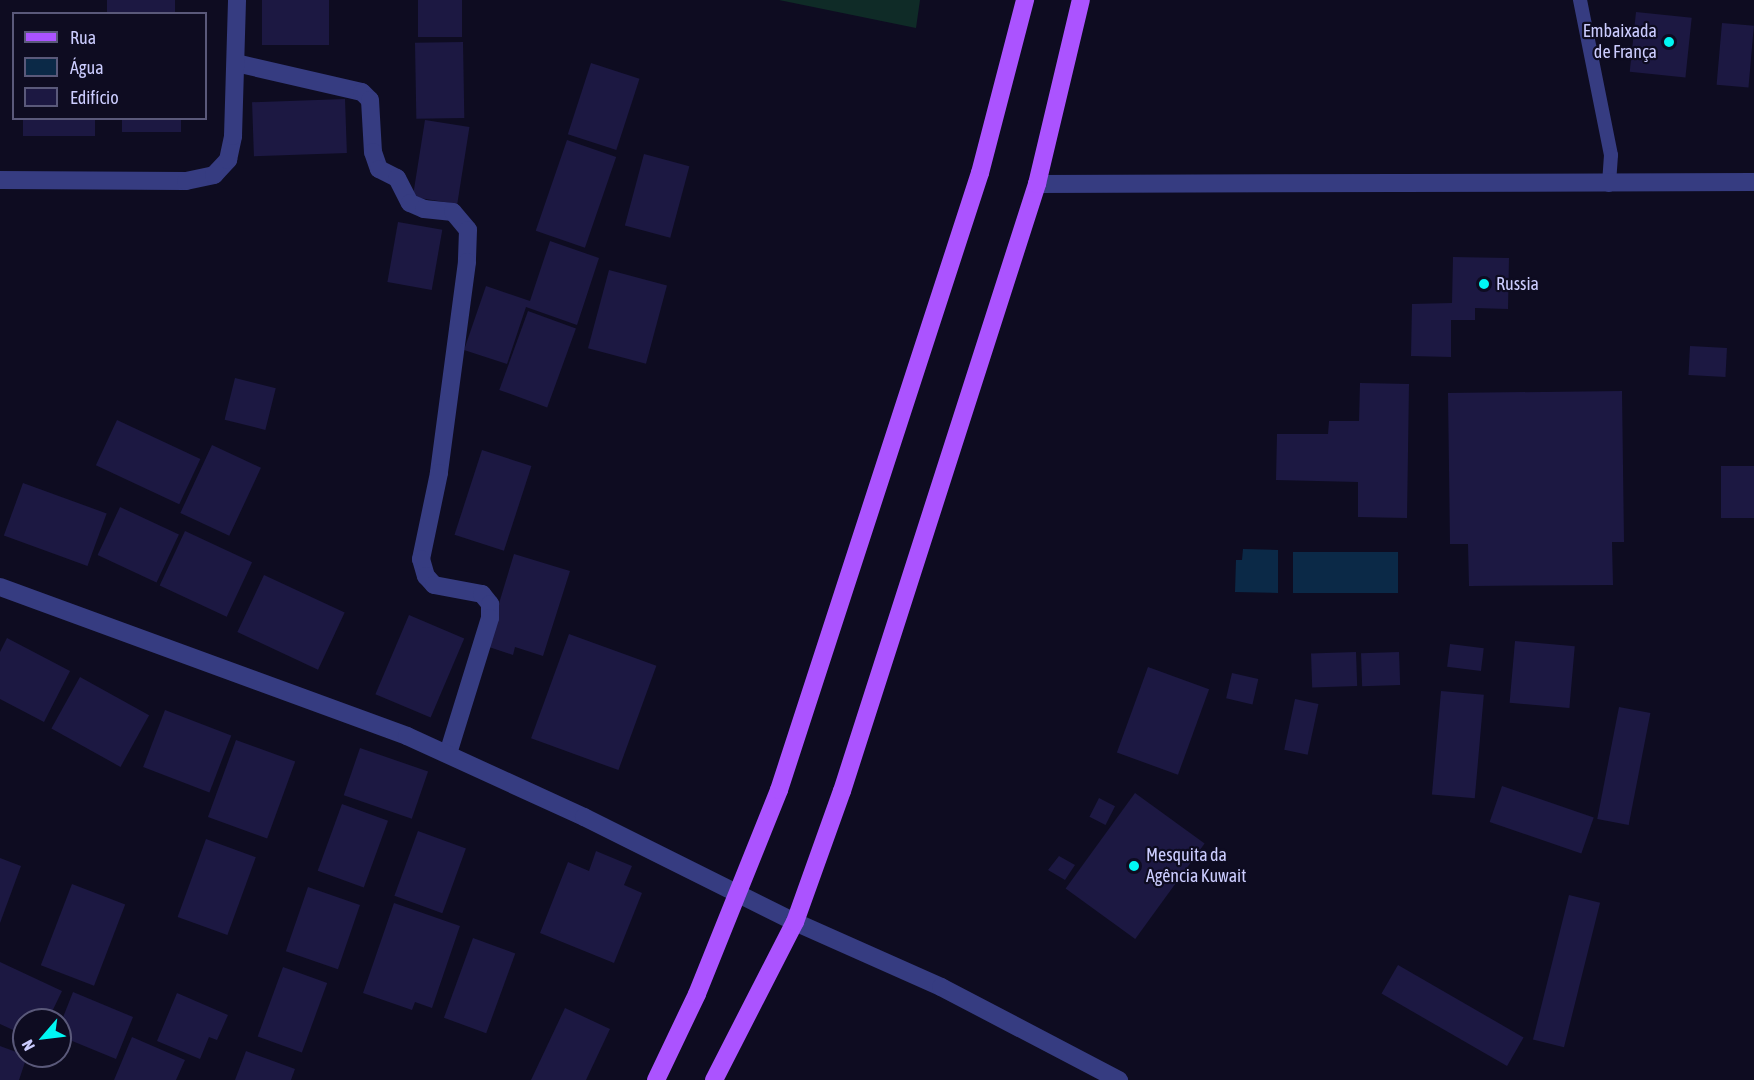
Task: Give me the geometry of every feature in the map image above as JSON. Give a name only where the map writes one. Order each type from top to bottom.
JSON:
[{"type":"main road","points":[[656,1080],[697,994],[779,790],[973,195],[1025,0]]},
{"type":"main road","points":[[714,1080],[795,922],[842,791],[1037,184],[1081,0]]},
{"type":"street","points":[[0,180],[186,181],[214,175],[228,160],[233,136],[237,0]]},
{"type":"street","points":[[236,63],[362,92],[370,100],[373,152],[380,169],[398,178],[410,203],[424,209],[453,212],[468,230],[468,262],[439,473],[421,559],[426,576],[434,585],[483,594],[490,604],[490,618],[448,754]]},
{"type":"street","points":[[1037,184],[1609,185],[1754,182]]},
{"type":"street","points":[[0,587],[407,736],[448,754],[739,892],[795,922],[941,987],[1119,1080]]},
{"type":"lane","points":[[1580,0],[1611,155],[1609,185]]},
{"type":"green space","points":[[779,0],[920,0],[916,28]]},
{"type":"water","points":[[1243,549],[1278,550],[1278,593],[1235,592],[1236,560],[1242,560]]},
{"type":"water","points":[[1293,552],[1398,552],[1398,593],[1293,593]]},
{"type":"building","points":[[107,0],[175,0],[175,12],[107,12]]},
{"type":"building","points":[[262,0],[329,0],[329,45],[262,45]]},
{"type":"building","points":[[418,0],[462,0],[462,37],[418,37]]},
{"type":"building","points":[[1636,12],[1692,18],[1685,78],[1630,72]]},
{"type":"building","points":[[1722,23],[1754,26],[1748,88],[1717,85]]},
{"type":"building","points":[[463,42],[464,118],[416,119],[415,43]]},
{"type":"building","points":[[591,63],[640,79],[616,150],[568,134]]},
{"type":"building","points":[[345,99],[347,153],[254,156],[252,102]]},
{"type":"building","points":[[23,120],[95,120],[95,136],[23,136]]},
{"type":"building","points":[[122,120],[181,120],[181,132],[122,132]]},
{"type":"building","points":[[425,120],[469,127],[457,204],[413,197]]},
{"type":"building","points":[[567,140],[616,157],[585,248],[536,231]]},
{"type":"building","points":[[644,154],[689,166],[670,238],[625,225]]},
{"type":"building","points":[[398,222],[442,230],[432,290],[387,282]]},
{"type":"building","points":[[550,241],[599,258],[577,325],[526,307],[507,364],[464,350],[486,286],[530,301]]},
{"type":"building","points":[[1453,257],[1509,258],[1508,309],[1475,308],[1475,320],[1451,320],[1451,357],[1411,356],[1412,304],[1452,303]]},
{"type":"building","points":[[609,270],[667,286],[646,364],[588,348]]},
{"type":"building","points":[[528,311],[576,328],[547,407],[499,390]]},
{"type":"building","points":[[1690,346],[1727,348],[1725,377],[1688,375]]},
{"type":"building","points":[[235,378],[276,388],[265,430],[225,420]]},
{"type":"building","points":[[1360,383],[1409,384],[1407,518],[1358,517],[1358,482],[1276,480],[1277,434],[1328,434],[1329,421],[1359,421]]},
{"type":"building","points":[[1622,391],[1624,542],[1612,542],[1613,585],[1469,586],[1468,544],[1450,544],[1448,393]]},
{"type":"building","points":[[117,420],[200,459],[179,504],[96,465]]},
{"type":"building","points":[[212,445],[261,468],[229,536],[180,513]]},
{"type":"building","points":[[482,450],[531,466],[504,551],[454,535]]},
{"type":"building","points":[[1721,466],[1754,466],[1754,518],[1721,518]]},
{"type":"building","points":[[23,483],[107,513],[87,566],[4,536]]},
{"type":"building","points":[[120,507],[179,534],[157,583],[98,555]]},
{"type":"building","points":[[185,531],[252,562],[227,617],[160,585]]},
{"type":"building","points":[[514,554],[570,571],[543,656],[515,647],[513,655],[486,646]]},
{"type":"building","points":[[264,575],[345,613],[318,670],[237,632]]},
{"type":"building","points":[[409,615],[464,638],[431,718],[375,694]]},
{"type":"building","points":[[569,634],[656,666],[618,770],[531,738]]},
{"type":"building","points":[[7,638],[70,671],[44,722],[0,699],[0,652]]},
{"type":"building","points":[[1515,641],[1575,646],[1569,708],[1510,703]]},
{"type":"building","points":[[1450,644],[1484,648],[1481,671],[1447,667]]},
{"type":"building","points":[[1356,652],[1357,686],[1312,688],[1311,654]]},
{"type":"building","points":[[1399,652],[1400,685],[1362,686],[1361,653]]},
{"type":"building","points":[[1148,667],[1209,689],[1178,775],[1117,753]]},
{"type":"building","points":[[1232,673],[1258,679],[1252,704],[1226,698]]},
{"type":"building","points":[[80,677],[149,715],[120,767],[51,729]]},
{"type":"building","points":[[1441,691],[1484,695],[1475,798],[1432,795]]},
{"type":"building","points":[[1295,699],[1318,704],[1308,755],[1284,750]]},
{"type":"building","points":[[1619,707],[1650,713],[1629,825],[1597,819]]},
{"type":"building","points":[[165,710],[231,735],[209,792],[143,767]]},
{"type":"building","points":[[236,740],[295,762],[267,839],[208,817]]},
{"type":"building","points":[[360,748],[428,771],[412,819],[344,795]]},
{"type":"building","points":[[1502,786],[1594,818],[1581,854],[1490,822]]},
{"type":"building","name":"Mesquita da Agência Kuwait","points":[[1135,793],[1205,844],[1135,939],[1066,888]]},
{"type":"building","points":[[1099,798],[1115,806],[1106,825],[1089,817]]},
{"type":"building","points":[[342,804],[388,821],[364,887],[318,871]]},
{"type":"building","points":[[418,831],[466,848],[442,913],[394,896]]},
{"type":"building","points":[[206,839],[256,857],[227,935],[178,917]]},
{"type":"building","points":[[596,851],[632,866],[624,885],[642,893],[614,963],[540,933],[568,862],[589,871]]},
{"type":"building","points":[[1059,856],[1075,865],[1065,880],[1048,870]]},
{"type":"building","points":[[0,858],[21,866],[0,923]]},
{"type":"building","points":[[72,884],[125,904],[94,986],[41,965]]},
{"type":"building","points":[[308,887],[360,905],[338,969],[286,951]]},
{"type":"building","points":[[1569,895],[1600,903],[1564,1047],[1533,1040]]},
{"type":"building","points":[[394,903],[460,926],[432,1008],[415,1002],[412,1010],[363,993]]},
{"type":"building","points":[[473,938],[515,953],[486,1033],[444,1018]]},
{"type":"building","points":[[0,962],[62,991],[54,1008],[12,1008],[12,1030],[0,1024]]},
{"type":"building","points":[[1398,965],[1524,1038],[1507,1066],[1382,994]]},
{"type":"building","points":[[283,967],[327,983],[302,1053],[258,1037]]},
{"type":"building","points":[[73,992],[133,1017],[116,1059],[72,1041],[72,1008],[67,1008]]},
{"type":"building","points":[[177,993],[228,1015],[217,1040],[209,1037],[200,1059],[157,1041]]},
{"type":"building","points":[[565,1008],[610,1029],[586,1080],[531,1080]]},
{"type":"building","points":[[132,1037],[185,1060],[176,1080],[114,1080]]},
{"type":"building","points":[[0,1046],[12,1050],[12,1068],[23,1068],[19,1080],[0,1080]]},
{"type":"building","points":[[246,1051],[295,1069],[291,1080],[235,1080]]},
{"type":"place","name":"Embaixada de França","points":[[1669,42]]},
{"type":"place","name":"Russia","points":[[1484,284]]},
{"type":"place","name":"Mesquita da Agência Kuwait","points":[[1134,866]]}]
